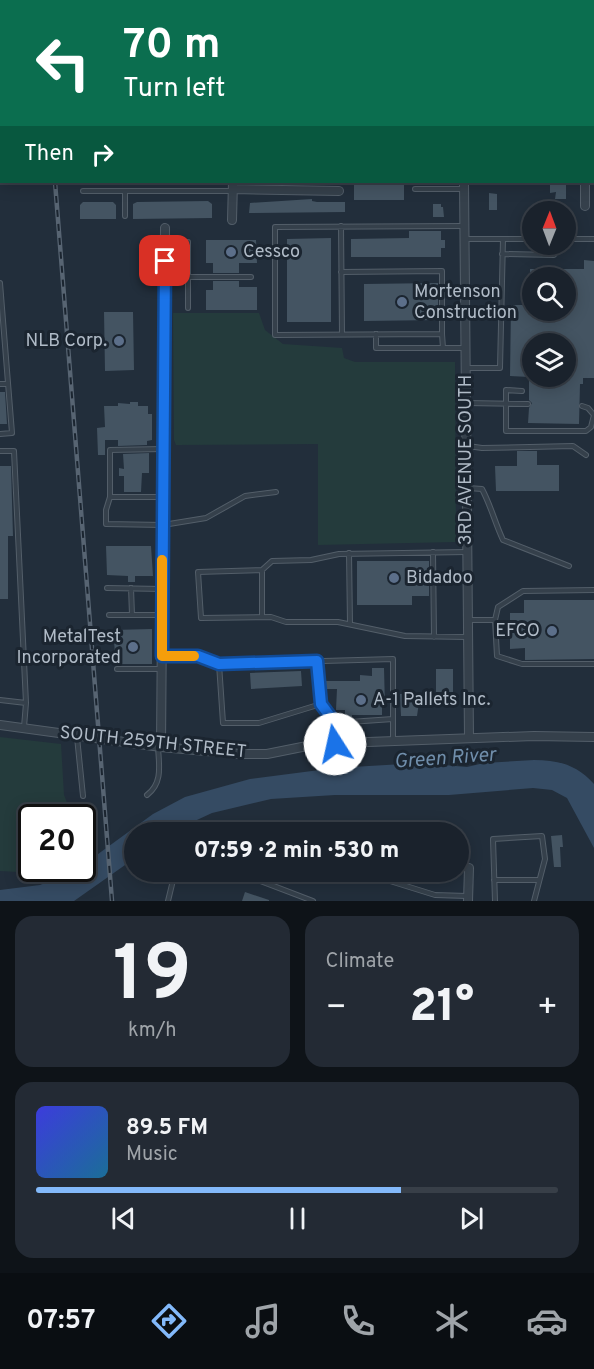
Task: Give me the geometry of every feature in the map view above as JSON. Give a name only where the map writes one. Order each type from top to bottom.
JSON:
[{"type":"street","points":[[585,183],[585,206]]},
{"type":"street","name":"3RD AVENUE SOUTH","points":[[464,185],[469,738]]},
{"type":"street","points":[[232,220],[233,187],[339,191]]},
{"type":"street","points":[[159,746],[162,669],[165,228]]},
{"type":"street","name":"SOUTH 259TH STREET","points":[[0,725],[240,754],[258,754],[307,746],[393,741],[594,737]]},
{"type":"street","points":[[468,899],[469,882]]},
{"type":"lane","points":[[415,189],[464,185]]},
{"type":"lane","points":[[83,191],[233,187]]},
{"type":"lane","points":[[125,191],[125,216]]},
{"type":"lane","points":[[341,226],[342,334]]},
{"type":"lane","points":[[442,334],[275,335],[274,227],[465,226]]},
{"type":"lane","points":[[465,239],[522,239]]},
{"type":"lane","points":[[466,368],[500,368],[502,239]]},
{"type":"lane","points":[[576,239],[594,239]]},
{"type":"lane","points":[[188,242],[188,308]]},
{"type":"lane","points":[[502,255],[522,255]]},
{"type":"lane","points":[[341,272],[442,271],[442,348]]},
{"type":"lane","points":[[165,277],[251,277]]},
{"type":"lane","points":[[0,283],[12,433],[0,434]]},
{"type":"lane","points":[[376,334],[376,348],[466,348]]},
{"type":"lane","points":[[0,384],[8,384]]},
{"type":"lane","points":[[522,391],[506,390],[506,431],[586,431],[591,427],[594,415],[588,408],[582,406]]},
{"type":"lane","points":[[466,403],[528,404]]},
{"type":"lane","points":[[467,446],[573,446],[586,455]]},
{"type":"lane","points":[[163,449],[110,450],[110,497],[106,510],[106,524],[163,525],[206,518],[245,496],[276,492]]},
{"type":"lane","points":[[0,452],[14,451],[26,703],[24,729]]},
{"type":"lane","points":[[467,488],[482,489],[490,504],[502,540],[569,566]]},
{"type":"lane","points":[[110,497],[163,497]]},
{"type":"lane","points":[[433,552],[434,637]]},
{"type":"lane","points":[[466,552],[349,553],[311,560],[272,561],[262,570],[198,572],[201,618],[272,617],[286,622],[338,622],[405,636],[467,637]]},
{"type":"lane","points":[[349,553],[350,624]]},
{"type":"lane","points":[[262,570],[262,617]]},
{"type":"lane","points":[[107,588],[162,589]]},
{"type":"lane","points":[[131,588],[132,615]]},
{"type":"lane","points":[[594,590],[523,591],[498,608],[495,620],[497,656],[522,664],[594,664]]},
{"type":"lane","points":[[109,615],[162,615]]},
{"type":"lane","points":[[467,620],[495,620]]},
{"type":"lane","points":[[162,656],[198,656],[219,664],[393,659],[393,741]]},
{"type":"lane","points":[[317,661],[321,704],[335,723],[335,744]]},
{"type":"lane","points":[[219,664],[223,723],[259,723],[321,704]]},
{"type":"lane","points":[[117,669],[162,669]]},
{"type":"lane","points":[[0,700],[26,703]]},
{"type":"lane","points":[[335,723],[393,719]]},
{"type":"lane","points":[[77,736],[83,796]]},
{"type":"lane","points":[[147,795],[157,785],[159,777],[159,746]]},
{"type":"lane","points":[[495,901],[494,839],[542,836],[545,859],[534,901]]},
{"type":"lane","points":[[494,880],[539,880]]},
{"type":"lane","points":[[168,901],[173,882]]},
{"type":"lane","points":[[264,882],[313,901]]},
{"type":"lane","points":[[393,882],[435,895],[468,899]]},
{"type":"lane","points":[[294,901],[298,895]]},
{"type":"green space","points":[[173,313],[259,313],[265,330],[283,344],[342,348],[344,358],[355,362],[455,362],[456,542],[318,545],[318,444],[176,445],[174,440]]},
{"type":"green space","points":[[0,737],[61,744],[64,795],[68,804],[18,804],[18,872],[0,871]]},
{"type":"water","points":[[552,761],[581,772],[594,784],[594,848],[567,798],[552,790],[533,788],[449,795],[335,795],[271,799],[212,813],[193,822],[142,822],[185,797],[250,779],[335,768],[420,763],[467,767],[484,763]]},
{"type":"water","points":[[124,835],[124,866],[74,901],[0,901],[0,890],[47,882],[96,882],[96,856]]},
{"type":"building","points":[[550,183],[566,183],[566,199],[555,199],[556,192],[550,193]]},
{"type":"building","points":[[354,184],[404,185],[404,200],[354,200]]},
{"type":"building","points":[[489,193],[497,194],[497,210],[489,210]]},
{"type":"building","points":[[312,199],[317,202],[345,202],[345,212],[249,213],[250,203]]},
{"type":"building","points":[[208,201],[212,204],[212,218],[133,219],[133,204],[137,202]]},
{"type":"building","points":[[83,202],[113,202],[116,205],[116,219],[80,219],[80,205]]},
{"type":"building","points":[[433,204],[441,204],[444,217],[433,217]]},
{"type":"building","points":[[409,231],[441,231],[441,240],[445,240],[445,248],[441,248],[441,257],[351,257],[351,239],[409,238]]},
{"type":"building","points":[[331,238],[331,322],[287,322],[287,239]]},
{"type":"building","name":"Cessco","points":[[206,240],[256,240],[257,263],[239,263],[239,273],[213,273],[213,263],[206,263]]},
{"type":"building","points":[[584,260],[594,261],[594,378],[583,378],[583,384],[580,384],[579,424],[528,423],[529,408],[532,403],[529,400],[529,387],[576,387],[576,333],[522,333],[522,377],[510,376],[511,305],[522,305],[522,321],[576,321],[576,269],[584,269]]},
{"type":"building","points":[[213,281],[239,281],[239,287],[257,287],[257,310],[206,310],[206,290],[213,290]]},
{"type":"building","name":"Mortenson Construction","points":[[438,283],[438,320],[364,321],[364,284]]},
{"type":"building","name":"NLB Corp.","points":[[104,312],[133,312],[134,370],[105,371]]},
{"type":"building","points":[[0,392],[5,392],[7,424],[0,424]]},
{"type":"building","points":[[130,402],[138,402],[138,406],[148,406],[148,414],[152,414],[152,440],[147,441],[147,445],[118,446],[118,440],[105,440],[105,455],[98,455],[97,428],[105,427],[104,406],[118,406],[118,403],[130,404]]},
{"type":"building","points":[[517,451],[537,451],[537,465],[559,465],[559,491],[496,491],[495,466],[517,466]]},
{"type":"building","points":[[149,453],[149,473],[142,473],[141,492],[124,492],[124,476],[119,476],[119,468],[124,469],[123,454]]},
{"type":"building","points":[[0,466],[11,466],[13,536],[8,536],[8,599],[0,599]]},
{"type":"building","points":[[106,546],[151,546],[153,576],[135,576],[135,582],[128,582],[128,576],[107,575]]},
{"type":"building","name":"Bidadoo","points":[[357,561],[429,561],[429,596],[412,596],[412,605],[357,605]]},
{"type":"building","name":"EFCO","points":[[524,600],[594,600],[594,659],[525,660],[525,648],[510,649],[510,613],[524,613]]},
{"type":"building","name":"MetalTest Incorporated","points":[[152,629],[152,664],[116,664],[113,630]]},
{"type":"building","name":"A-1 Pallets Inc.","points":[[372,668],[384,668],[385,707],[382,707],[382,715],[345,717],[345,710],[336,710],[337,689],[325,689],[325,681],[360,681],[360,675],[372,676]]},
{"type":"building","points":[[436,669],[453,669],[453,692],[436,692]]},
{"type":"building","points":[[301,671],[302,686],[251,689],[250,673]]},
{"type":"building","points":[[414,693],[413,702],[419,702],[417,716],[401,716],[400,694]]},
{"type":"building","points":[[562,835],[561,867],[554,867],[551,836]]},
{"type":"building","points":[[245,892],[269,900],[269,901],[242,901]]},
{"type":"railway","points":[[55,183],[112,901]]},
{"type":"slow traffic","points":[[162,560],[162,656],[194,656]]},
{"type":"place","name":"Cessco","points":[[231,252]]},
{"type":"place","name":"Mortenson Construction","points":[[402,302]]},
{"type":"place","name":"NLB Corp.","points":[[119,341]]},
{"type":"place","name":"Bidadoo","points":[[394,578]]},
{"type":"place","name":"EFCO","points":[[552,631]]},
{"type":"place","name":"MetalTest Incorporated","points":[[133,647]]},
{"type":"place","name":"A-1 Pallets Inc.","points":[[361,700]]},
{"type":"route","points":[[165,261],[162,656],[198,656],[219,664],[317,661],[321,704],[335,723],[335,744]]},
{"type":"water label","name":"Green River","points":[[445,759]]}]
